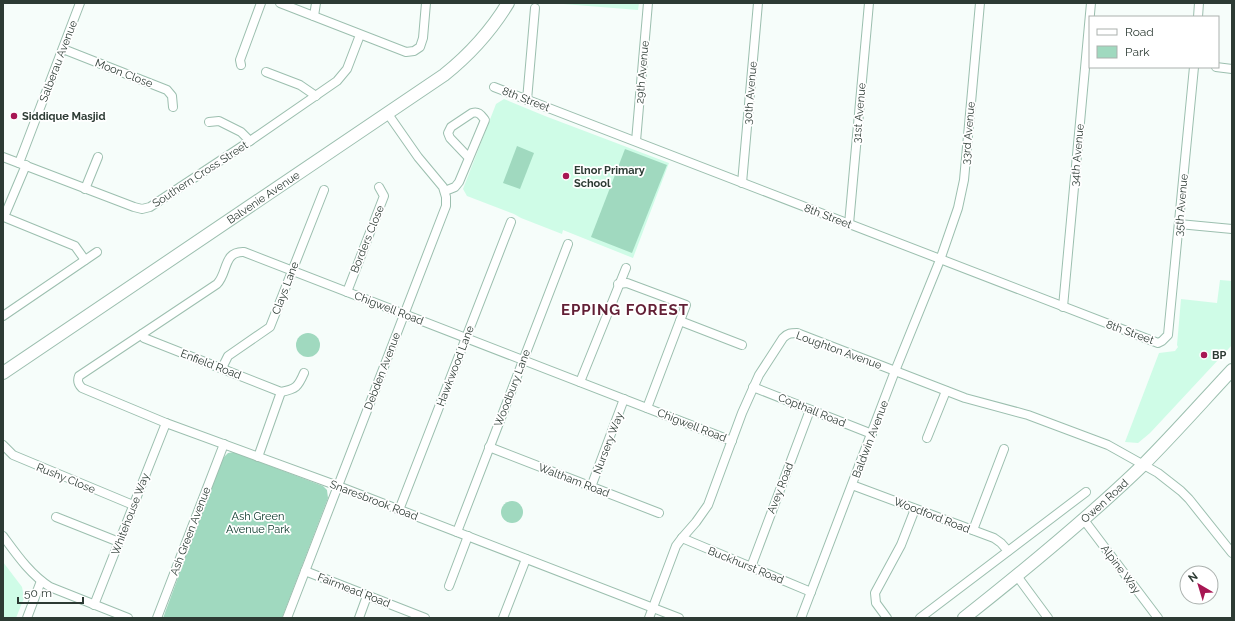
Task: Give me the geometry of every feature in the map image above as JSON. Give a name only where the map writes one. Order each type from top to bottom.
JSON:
[{"type":"street","name":"Salberau Avenue","points":[[4,217],[80,3]]},
{"type":"street","points":[[241,65],[240,60],[261,3]]},
{"type":"street","points":[[280,3],[406,52],[414,51],[420,47],[423,38],[426,3]]},
{"type":"street","points":[[314,16],[316,3]]},
{"type":"street","name":"Balvenie Avenue","points":[[3,373],[435,82],[457,65],[480,41],[508,3]]},
{"type":"street","name":"29th Avenue","points":[[636,141],[648,3]]},
{"type":"street","name":"30th Avenue","points":[[742,183],[758,3]]},
{"type":"street","name":"31st Avenue","points":[[849,224],[869,3]]},
{"type":"street","name":"33rd Avenue","points":[[940,260],[962,194],[980,3]]},
{"type":"street","name":"34th Avenue","points":[[1063,307],[1090,3]]},
{"type":"street","points":[[1198,16],[1199,3]]},
{"type":"street","points":[[527,100],[535,8]]},
{"type":"street","name":"Southern Cross Street","points":[[3,157],[134,207],[142,209],[150,207],[337,81],[343,76],[351,60],[360,35]]},
{"type":"street","name":"Moon Close","points":[[63,49],[167,90],[172,96],[173,107]]},
{"type":"street","points":[[1219,67],[1232,68]]},
{"type":"street","name":"35th Avenue","points":[[1162,341],[1168,335],[1194,68]]},
{"type":"street","points":[[266,72],[300,86],[316,96]]},
{"type":"street","name":"8th Street","points":[[494,87],[1155,342],[1158,343],[1162,341]]},
{"type":"street","points":[[388,114],[418,157],[445,191],[455,187],[459,182],[485,120],[477,112],[472,113],[451,127],[448,132],[450,138],[469,158]]},
{"type":"street","points":[[208,122],[219,121],[242,132],[250,141]]},
{"type":"street","points":[[86,189],[98,157]]},
{"type":"street","name":"Borders Close","points":[[347,292],[384,196],[379,187]]},
{"type":"street","name":"Clays Lane","points":[[222,368],[228,356],[270,327],[324,190]]},
{"type":"street","name":"Debden Avenue","points":[[287,618],[446,206],[447,201],[445,191]]},
{"type":"street","points":[[4,217],[75,246],[85,260]]},
{"type":"street","name":"Hawkwood Lane","points":[[399,510],[511,222]]},
{"type":"street","points":[[1179,224],[1232,229]]},
{"type":"street","name":"Woodbury Lane","points":[[457,532],[568,244]]},
{"type":"street","points":[[3,316],[97,252]]},
{"type":"street","name":"Chigwell Road","points":[[80,376],[217,284],[228,260],[235,254],[244,252],[732,440]]},
{"type":"street","name":"Baldwin Avenue","points":[[801,618],[895,371],[940,260]]},
{"type":"street","points":[[580,382],[618,284],[626,268]]},
{"type":"street","points":[[618,284],[627,282],[686,305],[647,408]]},
{"type":"street","points":[[680,321],[742,345]]},
{"type":"street","name":"Loughton Avenue","points":[[649,618],[672,556],[682,538],[708,505],[758,375],[783,338],[787,334],[791,333],[946,391],[984,404],[1028,414],[1108,445],[1143,464],[1171,483],[1189,499],[1232,553]]},
{"type":"street","name":"Enfield Road","points":[[142,334],[144,338],[281,392]]},
{"type":"street","name":"Owen Road","points":[[964,618],[1084,520],[1143,464],[1232,370]]},
{"type":"street","points":[[258,457],[281,392],[297,387],[304,373]]},
{"type":"street","name":"Snaresbrook Road","points":[[80,376],[78,382],[82,388],[166,423],[338,486],[679,618]]},
{"type":"street","name":"Copthall Road","points":[[753,387],[872,434]]},
{"type":"street","points":[[927,438],[946,391]]},
{"type":"street","name":"Nursery Way","points":[[591,487],[624,399]]},
{"type":"street","name":"Avey Road","points":[[751,567],[810,410]]},
{"type":"street","name":"Whitehouse Way","points":[[94,605],[166,423]]},
{"type":"street","name":"Ash Green Avenue","points":[[157,618],[224,444]]},
{"type":"street","name":"Rushy Close","points":[[3,445],[13,456],[133,505]]},
{"type":"street","name":"Waltham Road","points":[[489,448],[659,513]]},
{"type":"street","points":[[973,530],[1004,448]]},
{"type":"street","name":"Woodford Road","points":[[852,485],[997,540],[1008,551]]},
{"type":"street","name":"Owen Road","points":[[920,618],[1086,492]]},
{"type":"street","points":[[887,618],[876,604],[875,593],[901,545],[915,509]]},
{"type":"street","points":[[56,517],[119,542]]},
{"type":"street","name":"Alpine Way","points":[[1084,520],[1158,618]]},
{"type":"street","points":[[3,536],[26,566],[41,580],[54,589],[128,618]]},
{"type":"street","points":[[449,586],[468,536]]},
{"type":"street","name":"Buckhurst Road","points":[[682,538],[811,592]]},
{"type":"street","points":[[503,618],[526,559]]},
{"type":"street","name":"Fairmead Road","points":[[305,571],[425,618]]},
{"type":"street","points":[[1017,576],[1048,618]]},
{"type":"street","points":[[27,618],[41,580]]},
{"type":"street","points":[[359,618],[367,596]]},
{"type":"shaded area","points":[[551,3],[639,3],[638,10]]},
{"type":"shaded area","name":"Elnor Primary School","points":[[504,99],[669,163],[633,258],[563,230],[562,234],[467,196],[463,189],[496,104]]},
{"type":"shaded area","points":[[1220,280],[1232,281],[1232,345],[1150,433],[1138,443],[1125,442],[1159,353],[1175,351],[1178,347],[1181,299],[1217,303]]},
{"type":"shaded area","points":[[3,562],[22,587],[24,598],[16,618],[3,618]]},
{"type":"green space","points":[[517,146],[534,153],[520,189],[503,183]]},
{"type":"green space","points":[[625,149],[667,165],[632,253],[591,237]]},
{"type":"green space","points":[[308,333],[316,337],[320,345],[316,353],[308,357],[300,353],[296,345],[300,337]]},
{"type":"green space","name":"Ash Green Avenue Park","points":[[234,452],[323,486],[327,490],[328,498],[282,618],[163,618],[222,459],[228,453]]},
{"type":"green space","points":[[512,501],[520,504],[523,512],[520,520],[512,523],[504,520],[501,512],[504,504]]},
{"type":"place","name":"Siddique Masjid","points":[[14,116]]},
{"type":"place","name":"Elnor Primary School","points":[[566,176]]},
{"type":"place","name":"BP","points":[[1204,355]]},
{"type":"district","name":"EPPING FOREST","points":[[625,310]]}]
